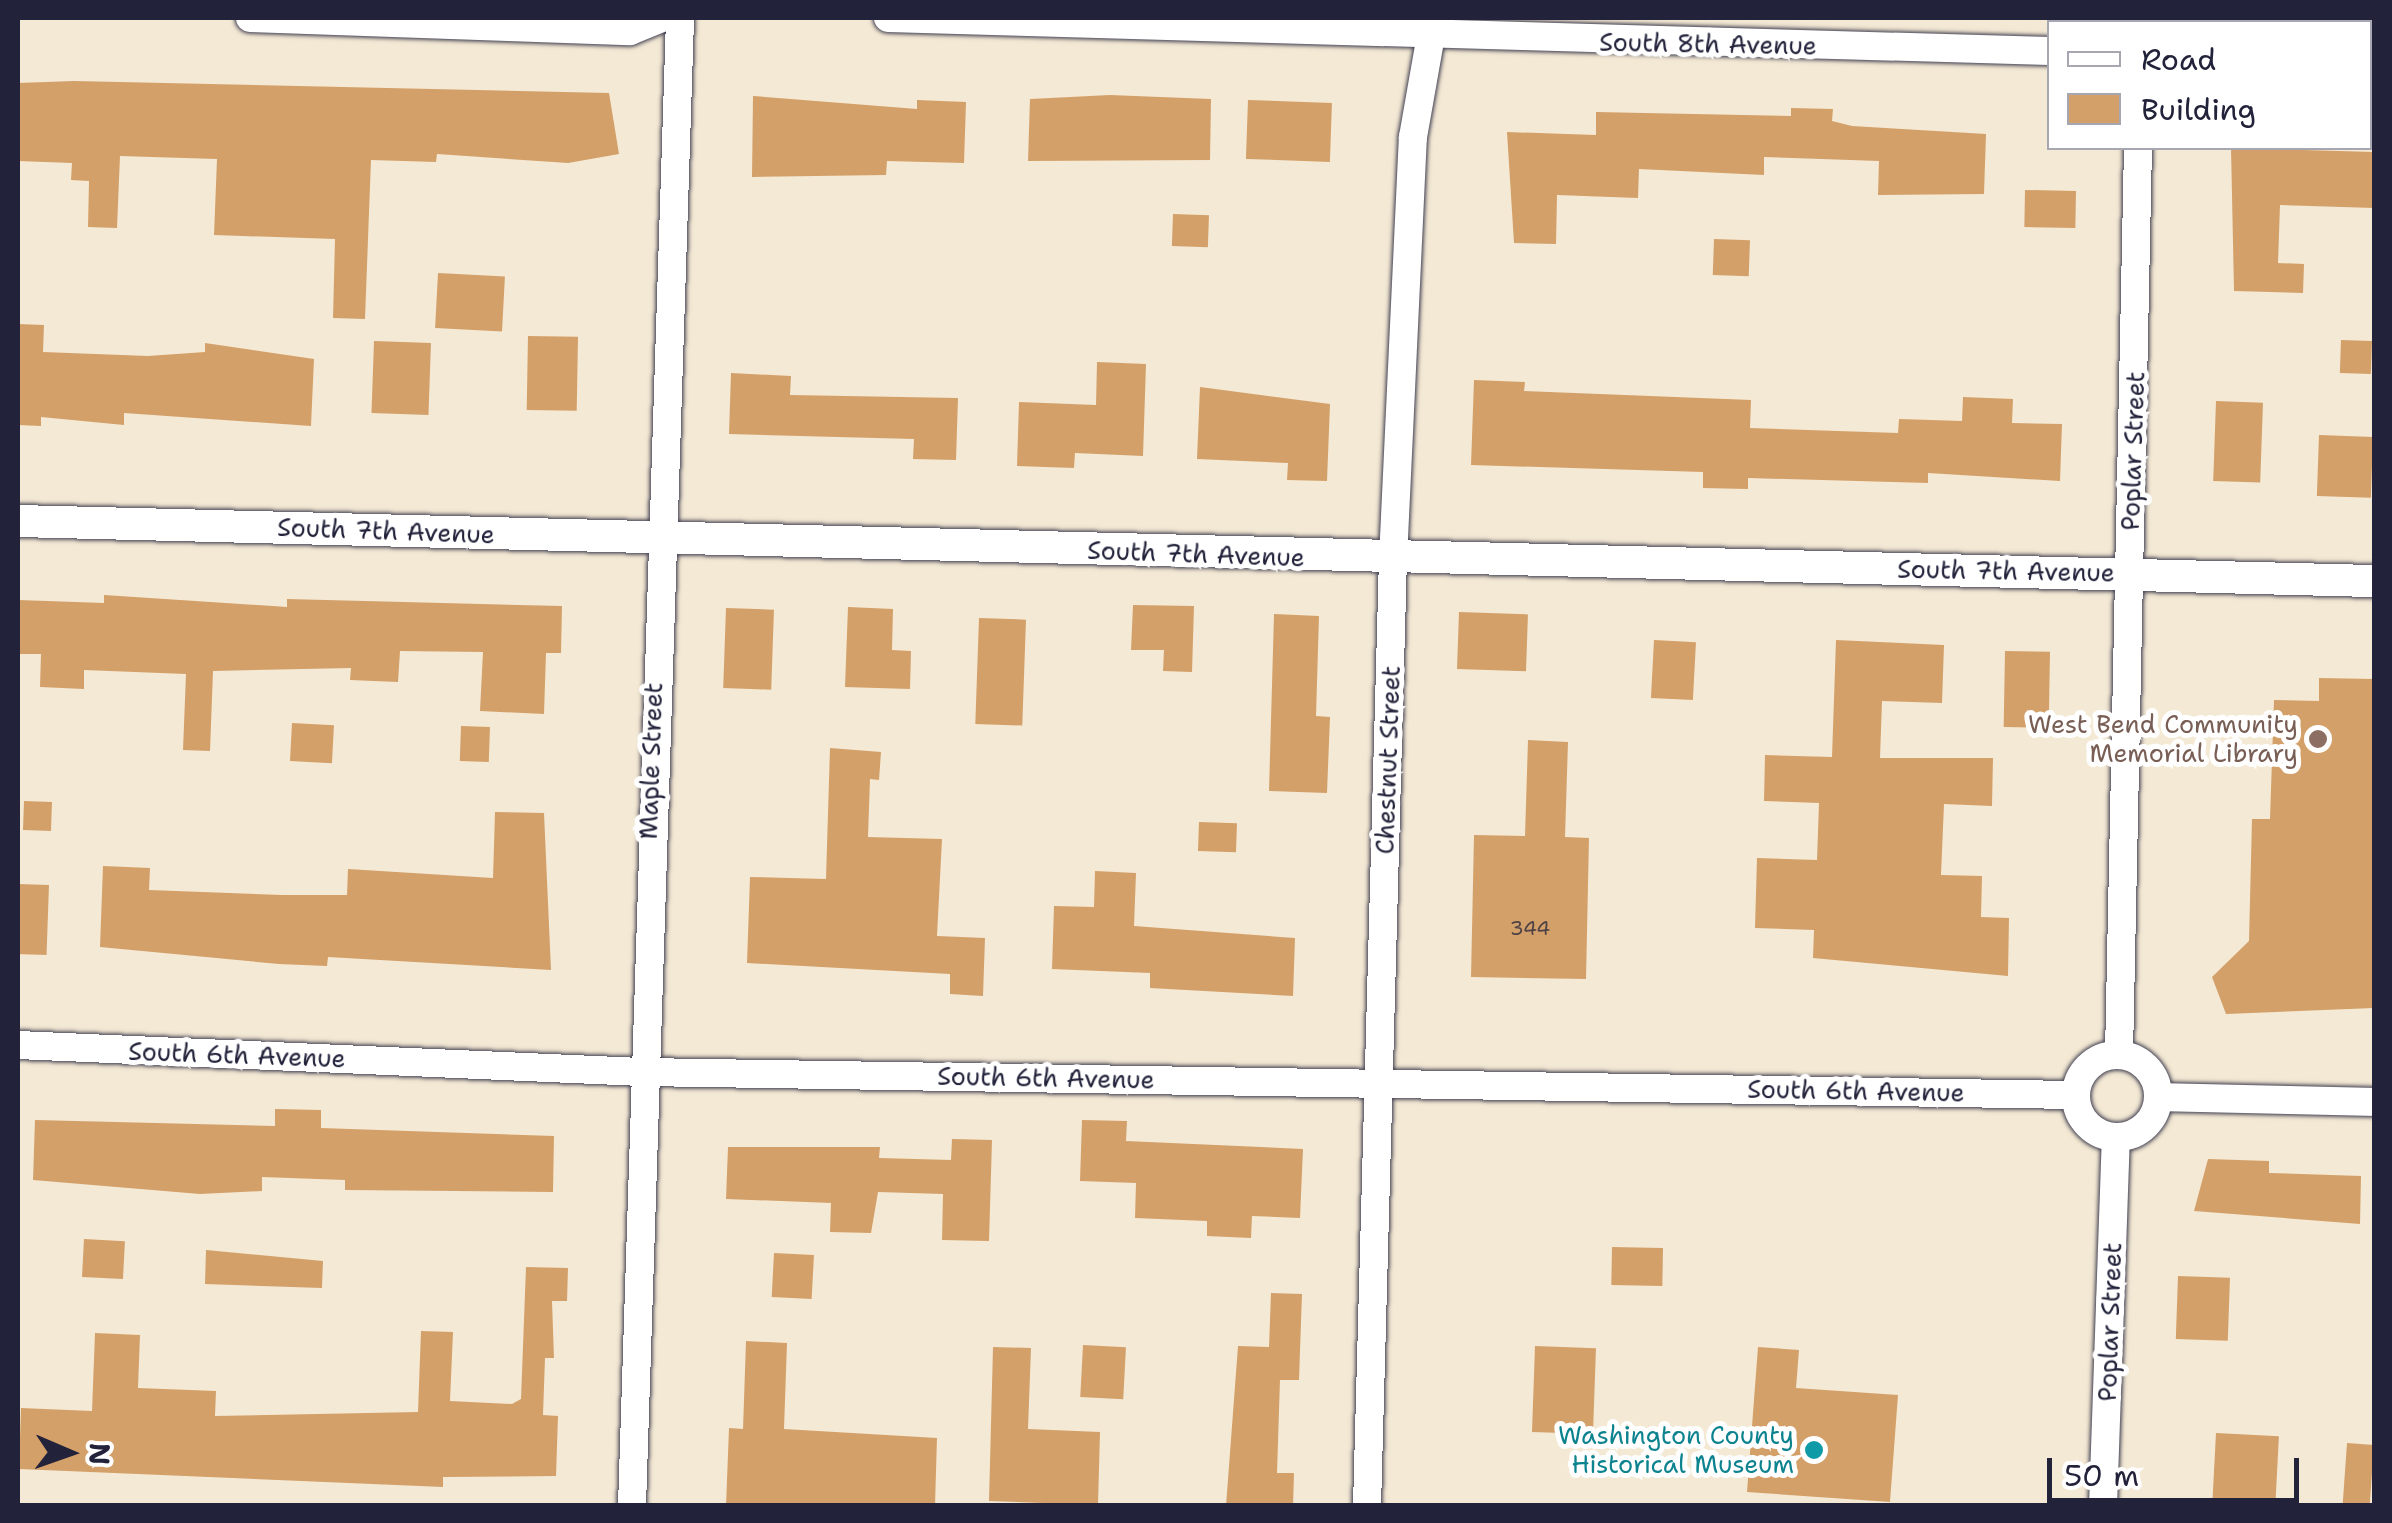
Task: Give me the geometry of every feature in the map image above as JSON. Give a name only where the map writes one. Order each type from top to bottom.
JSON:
[{"type":"street","points":[[250,18],[630,30],[662,18]]},
{"type":"street","name":"Maple Street","points":[[632,1506],[656,537],[680,18]]},
{"type":"street","name":"South 8th Avenue","points":[[888,18],[1433,28],[2047,51]]},
{"type":"street","name":"Chestnut Street","points":[[1366,1506],[1393,559],[1413,137],[1433,28]]},
{"type":"street","name":"Poplar Street","points":[[2119,1054],[2138,150]]},
{"type":"street","name":"South 7th Avenue","points":[[18,521],[1393,559],[2374,580]]},
{"type":"street","name":"South 6th Avenue","points":[[18,1046],[642,1072],[2076,1095]]},
{"type":"street","points":[[2119,1054],[2148,1067],[2160,1097],[2146,1126],[2116,1138],[2087,1124],[2076,1095],[2089,1065],[2119,1054]]},
{"type":"street","points":[[2160,1097],[2374,1102]]},
{"type":"street","name":"Poplar Street","points":[[2103,1506],[2116,1138]]},
{"type":"building","points":[[18,83],[609,93],[619,154],[568,163],[437,154],[436,162],[371,160],[365,319],[333,318],[335,239],[214,235],[217,159],[120,156],[117,228],[88,227],[89,181],[71,180],[72,163],[18,161]]},
{"type":"building","points":[[1110,95],[1211,99],[1210,160],[1028,161],[1030,99]]},
{"type":"building","points":[[753,96],[917,109],[917,100],[966,102],[964,163],[887,161],[886,175],[752,177]]},
{"type":"building","points":[[1248,100],[1332,103],[1330,162],[1246,159]]},
{"type":"building","points":[[1791,108],[1833,109],[1832,121],[1852,126],[1986,134],[1984,194],[1878,195],[1879,161],[1764,157],[1764,175],[1639,169],[1638,198],[1557,195],[1556,244],[1514,243],[1507,132],[1596,135],[1596,112],[1791,116]]},
{"type":"building","points":[[2231,150],[2374,152],[2374,208],[2280,205],[2278,263],[2304,264],[2303,293],[2234,291]]},
{"type":"building","points":[[2025,190],[2076,191],[2075,228],[2024,227]]},
{"type":"building","points":[[1173,214],[1209,215],[1208,247],[1172,246]]},
{"type":"building","points":[[1714,239],[1750,240],[1749,276],[1713,275]]},
{"type":"building","points":[[438,273],[505,277],[502,331],[435,328]]},
{"type":"building","points":[[18,324],[44,325],[43,352],[148,356],[205,352],[205,343],[314,359],[311,426],[124,413],[124,425],[41,417],[41,426],[18,425]]},
{"type":"building","points":[[528,336],[578,337],[577,411],[527,410]]},
{"type":"building","points":[[2341,340],[2372,341],[2371,374],[2340,373]]},
{"type":"building","points":[[374,341],[431,343],[428,415],[371,413]]},
{"type":"building","points":[[1097,362],[1146,364],[1143,456],[1075,453],[1074,468],[1017,466],[1019,402],[1096,405]]},
{"type":"building","points":[[731,373],[791,376],[790,395],[958,398],[956,460],[913,459],[914,439],[729,434]]},
{"type":"building","points":[[1474,380],[1525,382],[1524,391],[1751,400],[1750,428],[1898,433],[1899,419],[1962,421],[1963,397],[2013,399],[2012,423],[2062,424],[2060,481],[1928,473],[1928,483],[1748,478],[1748,489],[1703,488],[1703,472],[1471,465]]},
{"type":"building","points":[[1200,387],[1330,404],[1327,481],[1287,480],[1288,463],[1197,459]]},
{"type":"building","points":[[2216,401],[2263,403],[2260,483],[2213,481]]},
{"type":"building","points":[[2319,435],[2373,437],[2371,498],[2317,496]]},
{"type":"building","points":[[104,595],[287,607],[287,599],[562,606],[561,653],[546,653],[544,714],[480,711],[483,652],[400,651],[398,682],[350,680],[351,668],[213,671],[210,751],[183,750],[186,674],[84,670],[84,689],[40,687],[41,654],[18,654],[18,600],[104,603]]},
{"type":"building","points":[[1133,605],[1194,606],[1192,672],[1163,671],[1164,650],[1131,650]]},
{"type":"building","points":[[848,607],[893,609],[892,650],[911,651],[910,689],[845,687]]},
{"type":"building","points":[[726,608],[774,610],[771,690],[723,688]]},
{"type":"building","points":[[1459,612],[1528,614],[1526,671],[1457,669]]},
{"type":"building","points":[[1274,614],[1319,616],[1316,716],[1330,717],[1327,793],[1269,791]]},
{"type":"building","points":[[979,618],[1026,620],[1022,726],[975,724]]},
{"type":"building","points":[[1654,640],[1696,642],[1693,700],[1651,698]]},
{"type":"building","points":[[1836,640],[1944,645],[1942,703],[1882,701],[1880,758],[1993,758],[1992,806],[1944,804],[1941,875],[1982,876],[1981,917],[2009,918],[2008,976],[1813,958],[1814,930],[1755,928],[1757,858],[1817,860],[1819,803],[1764,801],[1765,755],[1832,757]]},
{"type":"building","points":[[2005,651],[2050,652],[2049,728],[2004,727]]},
{"type":"building","points":[[2319,678],[2374,679],[2374,1008],[2226,1014],[2212,977],[2249,941],[2252,819],[2270,819],[2274,700],[2319,701]]},
{"type":"building","points":[[292,723],[334,725],[332,763],[290,761]]},
{"type":"building","points":[[461,726],[490,727],[489,762],[460,761]]},
{"type":"building","points":[[1528,740],[1568,742],[1565,837],[1589,838],[1586,979],[1471,977],[1474,835],[1525,836]]},
{"type":"building","points":[[830,748],[881,752],[879,780],[870,779],[868,837],[942,839],[937,936],[985,938],[983,996],[950,994],[950,974],[747,963],[750,877],[826,879]]},
{"type":"building","points":[[24,801],[52,802],[51,831],[23,830]]},
{"type":"building","points":[[495,812],[544,813],[551,970],[328,957],[327,966],[279,964],[100,947],[103,866],[150,868],[149,890],[282,895],[347,895],[348,869],[493,878]]},
{"type":"building","points":[[1199,822],[1237,823],[1236,852],[1198,851]]},
{"type":"building","points":[[1095,871],[1136,873],[1134,926],[1295,938],[1293,996],[1150,988],[1150,973],[1052,969],[1054,906],[1094,907]]},
{"type":"building","points":[[18,884],[49,885],[47,955],[18,954]]},
{"type":"building","points":[[275,1109],[321,1110],[321,1128],[554,1136],[553,1192],[345,1190],[345,1180],[262,1177],[262,1191],[200,1194],[33,1180],[35,1120],[275,1126]]},
{"type":"building","points":[[1082,1120],[1127,1121],[1126,1141],[1303,1149],[1300,1218],[1252,1216],[1251,1238],[1207,1236],[1207,1221],[1135,1218],[1136,1183],[1080,1181]]},
{"type":"building","points":[[952,1139],[992,1140],[989,1241],[942,1240],[943,1194],[878,1192],[871,1233],[830,1232],[831,1203],[726,1199],[728,1147],[880,1147],[879,1158],[951,1160]]},
{"type":"building","points":[[2208,1159],[2269,1161],[2269,1173],[2361,1176],[2360,1224],[2194,1211]]},
{"type":"building","points":[[84,1239],[125,1241],[123,1279],[82,1277]]},
{"type":"building","points":[[1612,1247],[1663,1248],[1662,1286],[1611,1285]]},
{"type":"building","points":[[206,1250],[323,1261],[322,1288],[205,1284]]},
{"type":"building","points":[[774,1253],[814,1255],[812,1299],[772,1297]]},
{"type":"building","points":[[526,1267],[568,1268],[567,1301],[552,1301],[554,1358],[545,1358],[543,1415],[558,1416],[556,1476],[443,1477],[443,1487],[19,1469],[21,1408],[92,1411],[95,1333],[140,1335],[138,1388],[216,1391],[215,1416],[418,1412],[421,1331],[453,1332],[450,1401],[512,1404],[521,1399]]},
{"type":"building","points":[[2178,1276],[2230,1278],[2228,1341],[2176,1339]]},
{"type":"building","points":[[1271,1293],[1302,1294],[1299,1380],[1280,1380],[1277,1473],[1294,1473],[1293,1506],[1226,1506],[1238,1346],[1269,1347]]},
{"type":"building","points":[[746,1341],[787,1343],[784,1429],[937,1438],[935,1506],[726,1506],[729,1428],[743,1429]]},
{"type":"building","points":[[1083,1345],[1126,1347],[1123,1399],[1080,1397]]},
{"type":"building","points":[[1535,1346],[1596,1348],[1593,1434],[1532,1432]]},
{"type":"building","points":[[993,1347],[1031,1348],[1028,1429],[1100,1432],[1098,1505],[989,1501]]},
{"type":"building","points":[[1758,1347],[1799,1350],[1796,1388],[1898,1395],[1890,1502],[1747,1492]]},
{"type":"building","points":[[2216,1433],[2279,1436],[2275,1506],[2212,1506]]},
{"type":"building","points":[[2347,1443],[2374,1445],[2370,1506],[2343,1506]]},
{"type":"place","name":"West Bend Community Memorial Library","points":[[2318,739]]},
{"type":"place","name":"Washington County Historical Museum","points":[[1814,1450]]}]
